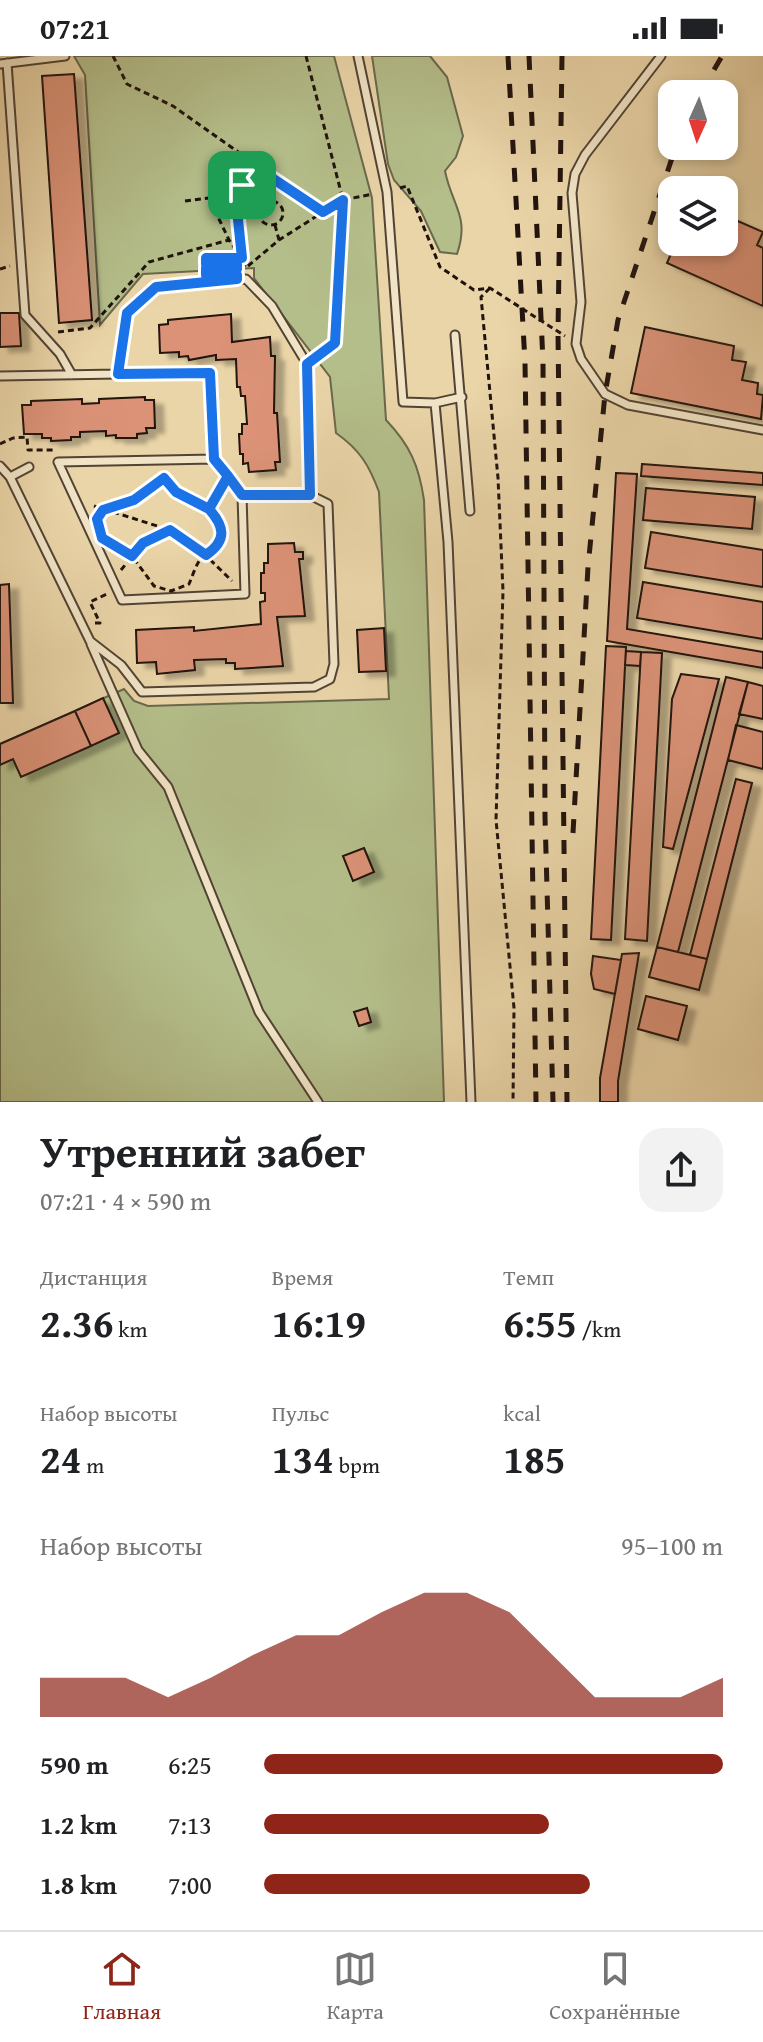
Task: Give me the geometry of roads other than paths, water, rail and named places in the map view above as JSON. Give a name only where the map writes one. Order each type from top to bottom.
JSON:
[{"type":"lane","points":[[65,56],[4,64],[25,315],[72,375]]},
{"type":"lane","points":[[358,56],[387,192],[403,402],[435,403],[462,397]]},
{"type":"lane","points":[[661,56],[585,155],[575,174],[572,193],[581,302],[576,344],[581,359],[605,394],[628,405],[763,430]]},
{"type":"lane","points":[[118,374],[127,313],[156,287],[246,279],[272,306],[307,364],[310,495]]},
{"type":"lane","points":[[455,335],[470,511]]},
{"type":"lane","points":[[0,376],[210,373],[214,459],[242,495],[245,594],[122,600],[58,462],[214,459]]},
{"type":"lane","points":[[435,403],[448,542],[471,1102]]},
{"type":"lane","points":[[0,466],[10,477],[90,641],[138,750],[168,787],[259,1012],[318,1102]]},
{"type":"lane","points":[[10,477],[29,467]]},
{"type":"lane","points":[[90,641],[121,665],[142,692],[314,687],[330,679],[334,664],[328,504],[310,495],[242,495]]},
{"type":"railway","points":[[508,56],[525,362],[536,1102]]},
{"type":"railway","points":[[529,56],[543,362],[545,817],[553,1102]]},
{"type":"railway","points":[[562,56],[558,332],[567,1102]]},
{"type":"railway","points":[[708,80],[722,56]]},
{"type":"railway","points":[[573,833],[588,567],[605,394],[618,320],[671,160]]}]
